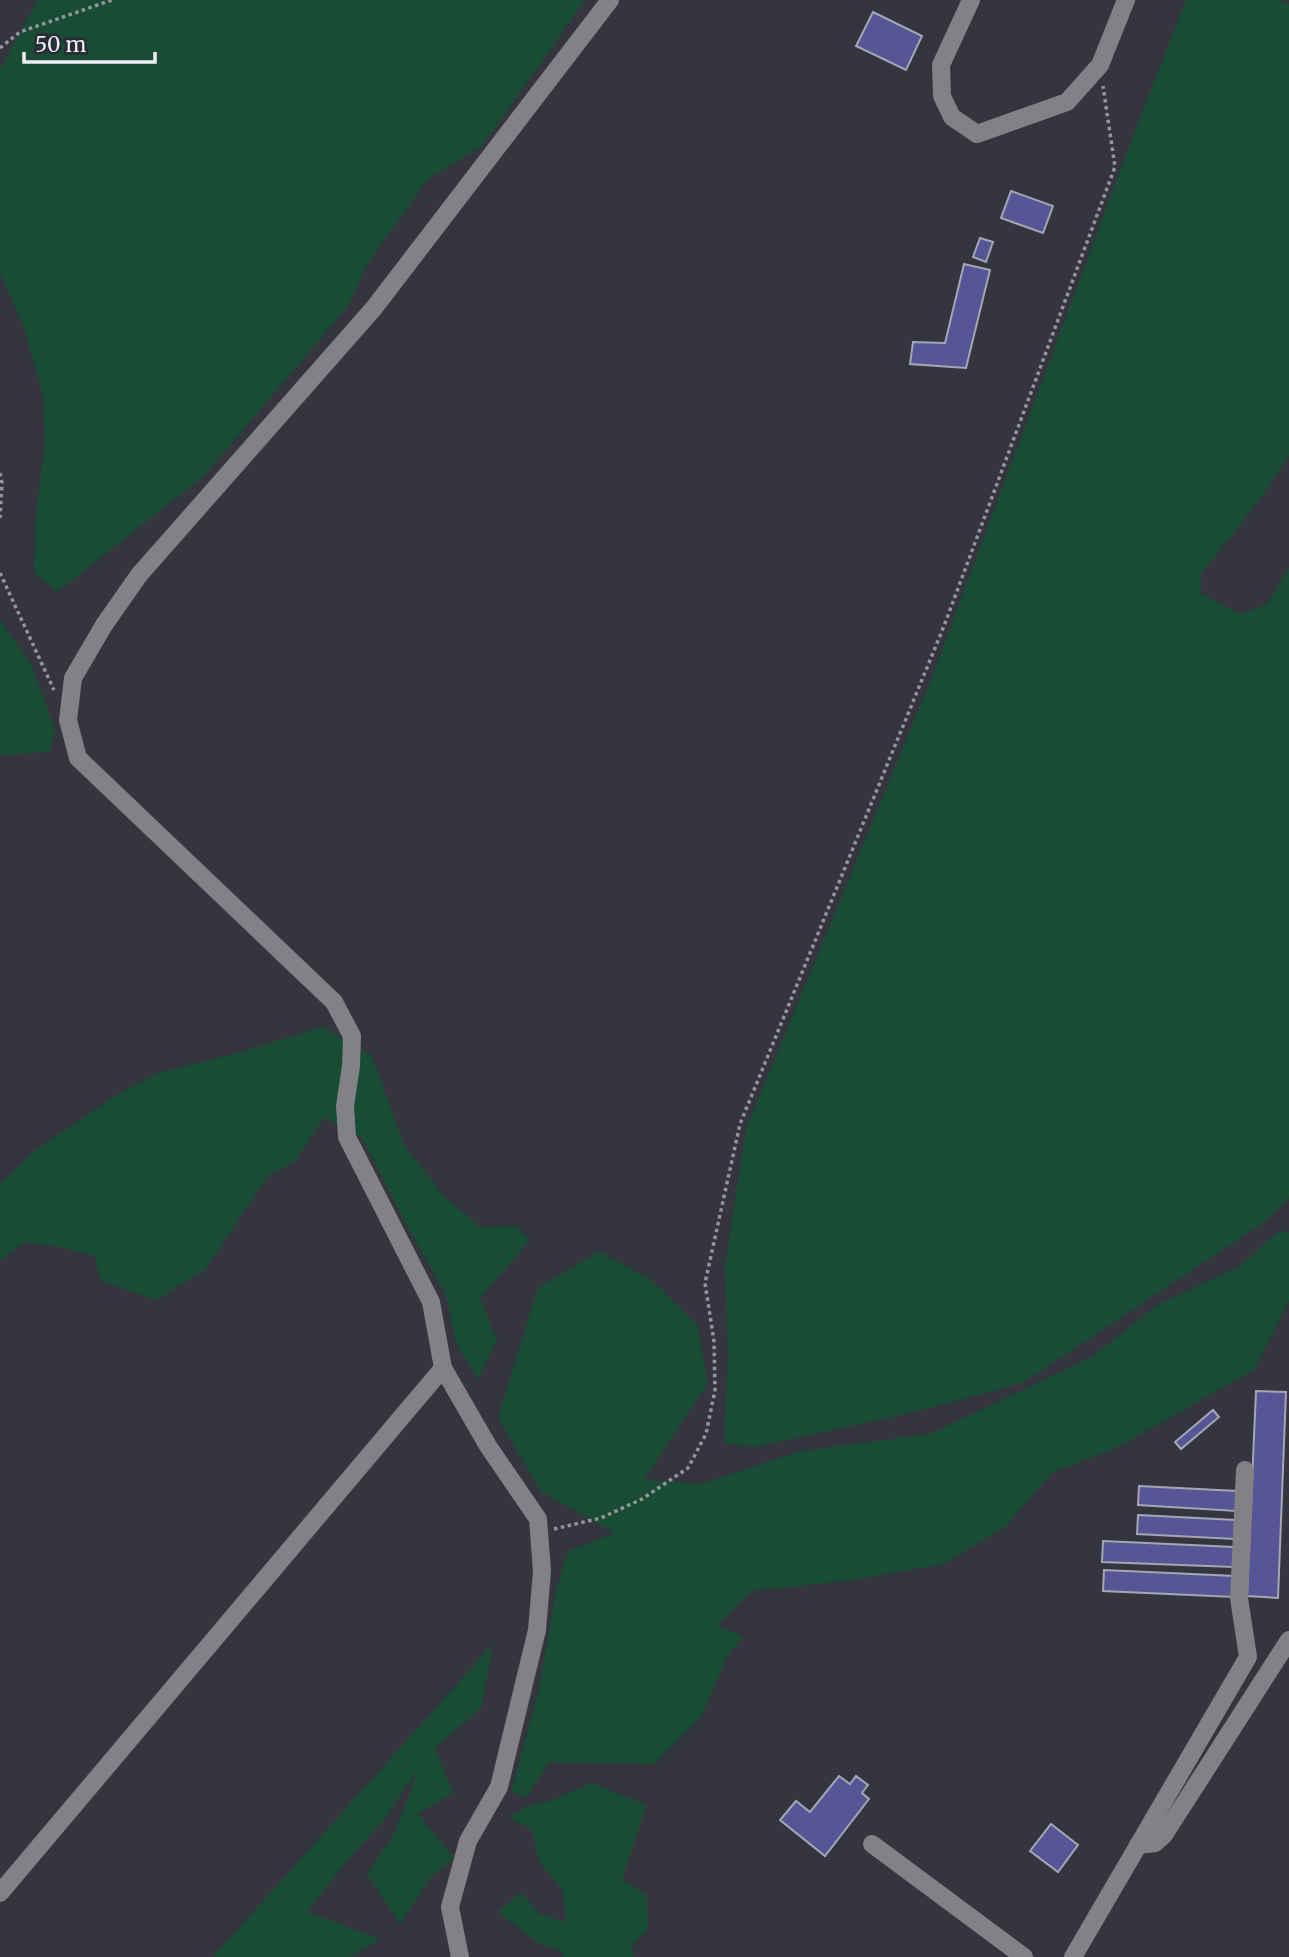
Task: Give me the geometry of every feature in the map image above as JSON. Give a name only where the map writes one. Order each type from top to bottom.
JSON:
[{"type":"street","points":[[460,1957],[450,1907],[468,1841],[499,1787],[537,1630],[542,1571],[537,1519],[488,1446],[443,1368],[431,1302],[347,1137],[345,1106],[352,1036],[334,1002],[78,758],[68,720],[73,678],[104,625],[139,575],[374,308],[610,0]]},
{"type":"street","points":[[971,0],[941,65],[942,96],[952,117],[977,134],[1067,102],[1100,65],[1125,0]]},
{"type":"street","points":[[0,1893],[443,1368]]},
{"type":"street","points":[[1073,1957],[1248,1657],[1238,1598],[1245,1470]]},
{"type":"street","points":[[1139,1845],[1155,1843],[1164,1835],[1289,1640]]},
{"type":"street","points":[[872,1844],[1024,1957]]},
{"type":"path","points":[[0,48],[20,32],[112,0]]},
{"type":"path","points":[[538,1532],[601,1518],[642,1499],[688,1468],[706,1434],[715,1390],[714,1341],[705,1283],[740,1124],[944,626],[1115,167],[1100,65]]},
{"type":"path","points":[[0,473],[0,518]]},
{"type":"path","points":[[0,573],[68,720]]},
{"type":"green space","points":[[38,0],[585,0],[482,146],[427,180],[367,264],[348,306],[204,476],[57,592],[34,572],[35,522],[45,440],[43,395],[24,327],[0,273],[0,69]]},
{"type":"green space","points":[[1186,0],[1281,0],[1289,4],[1289,456],[1261,498],[1201,574],[1201,594],[1241,614],[1267,604],[1289,568],[1289,1198],[1264,1222],[1023,1383],[906,1414],[755,1447],[724,1443],[728,1356],[725,1267],[746,1129],[929,685]]},
{"type":"green space","points":[[0,620],[31,664],[55,730],[49,752],[0,755]]},
{"type":"green space","points":[[323,1027],[372,1056],[404,1145],[444,1196],[480,1227],[516,1226],[530,1240],[480,1298],[497,1341],[478,1379],[456,1344],[446,1294],[409,1230],[363,1139],[324,1117],[294,1163],[269,1174],[205,1270],[156,1300],[101,1281],[94,1255],[24,1242],[0,1260],[0,1184],[33,1152],[121,1092],[158,1073]]},
{"type":"green space","points":[[1279,1231],[1289,1233],[1289,1301],[1254,1370],[1114,1449],[1053,1472],[1006,1526],[944,1564],[852,1580],[751,1591],[716,1626],[744,1636],[727,1656],[702,1716],[654,1764],[549,1762],[527,1797],[511,1792],[539,1689],[556,1591],[568,1551],[615,1533],[541,1492],[498,1417],[538,1288],[599,1251],[651,1280],[697,1325],[708,1383],[644,1480],[701,1484],[801,1451],[930,1434],[1090,1358],[1159,1304],[1239,1267]]},
{"type":"green space","points":[[493,1644],[481,1708],[435,1748],[453,1793],[418,1814],[454,1858],[431,1877],[400,1924],[367,1874],[395,1833],[418,1770],[382,1822],[307,1912],[380,1939],[350,1957],[213,1957]]},
{"type":"green space","points":[[591,1783],[647,1805],[622,1879],[647,1896],[648,1929],[631,1946],[634,1957],[562,1957],[563,1952],[536,1942],[498,1911],[521,1893],[540,1914],[566,1922],[562,1889],[539,1862],[532,1830],[509,1818],[527,1806],[553,1800]]},
{"type":"building","points":[[873,12],[922,36],[906,70],[856,46]]},
{"type":"building","points":[[1011,191],[1053,206],[1043,233],[1001,218]]},
{"type":"building","points":[[980,238],[993,242],[986,262],[973,257]]},
{"type":"building","points":[[964,264],[990,270],[966,368],[910,364],[913,342],[945,343]]},
{"type":"building","points":[[1256,1391],[1286,1392],[1278,1598],[1247,1596]]},
{"type":"building","points":[[1213,1410],[1219,1417],[1181,1449],[1175,1442]]},
{"type":"building","points":[[1139,1486],[1237,1491],[1236,1511],[1138,1505]]},
{"type":"building","points":[[1138,1515],[1236,1520],[1235,1539],[1137,1534]]},
{"type":"building","points":[[1103,1541],[1234,1547],[1233,1567],[1102,1562]]},
{"type":"building","points":[[1104,1570],[1235,1576],[1234,1597],[1103,1591]]},
{"type":"building","points":[[839,1776],[850,1784],[856,1776],[868,1785],[862,1793],[869,1799],[825,1856],[780,1820],[796,1801],[810,1812]]},
{"type":"building","points":[[1051,1824],[1078,1845],[1058,1872],[1030,1851]]}]
